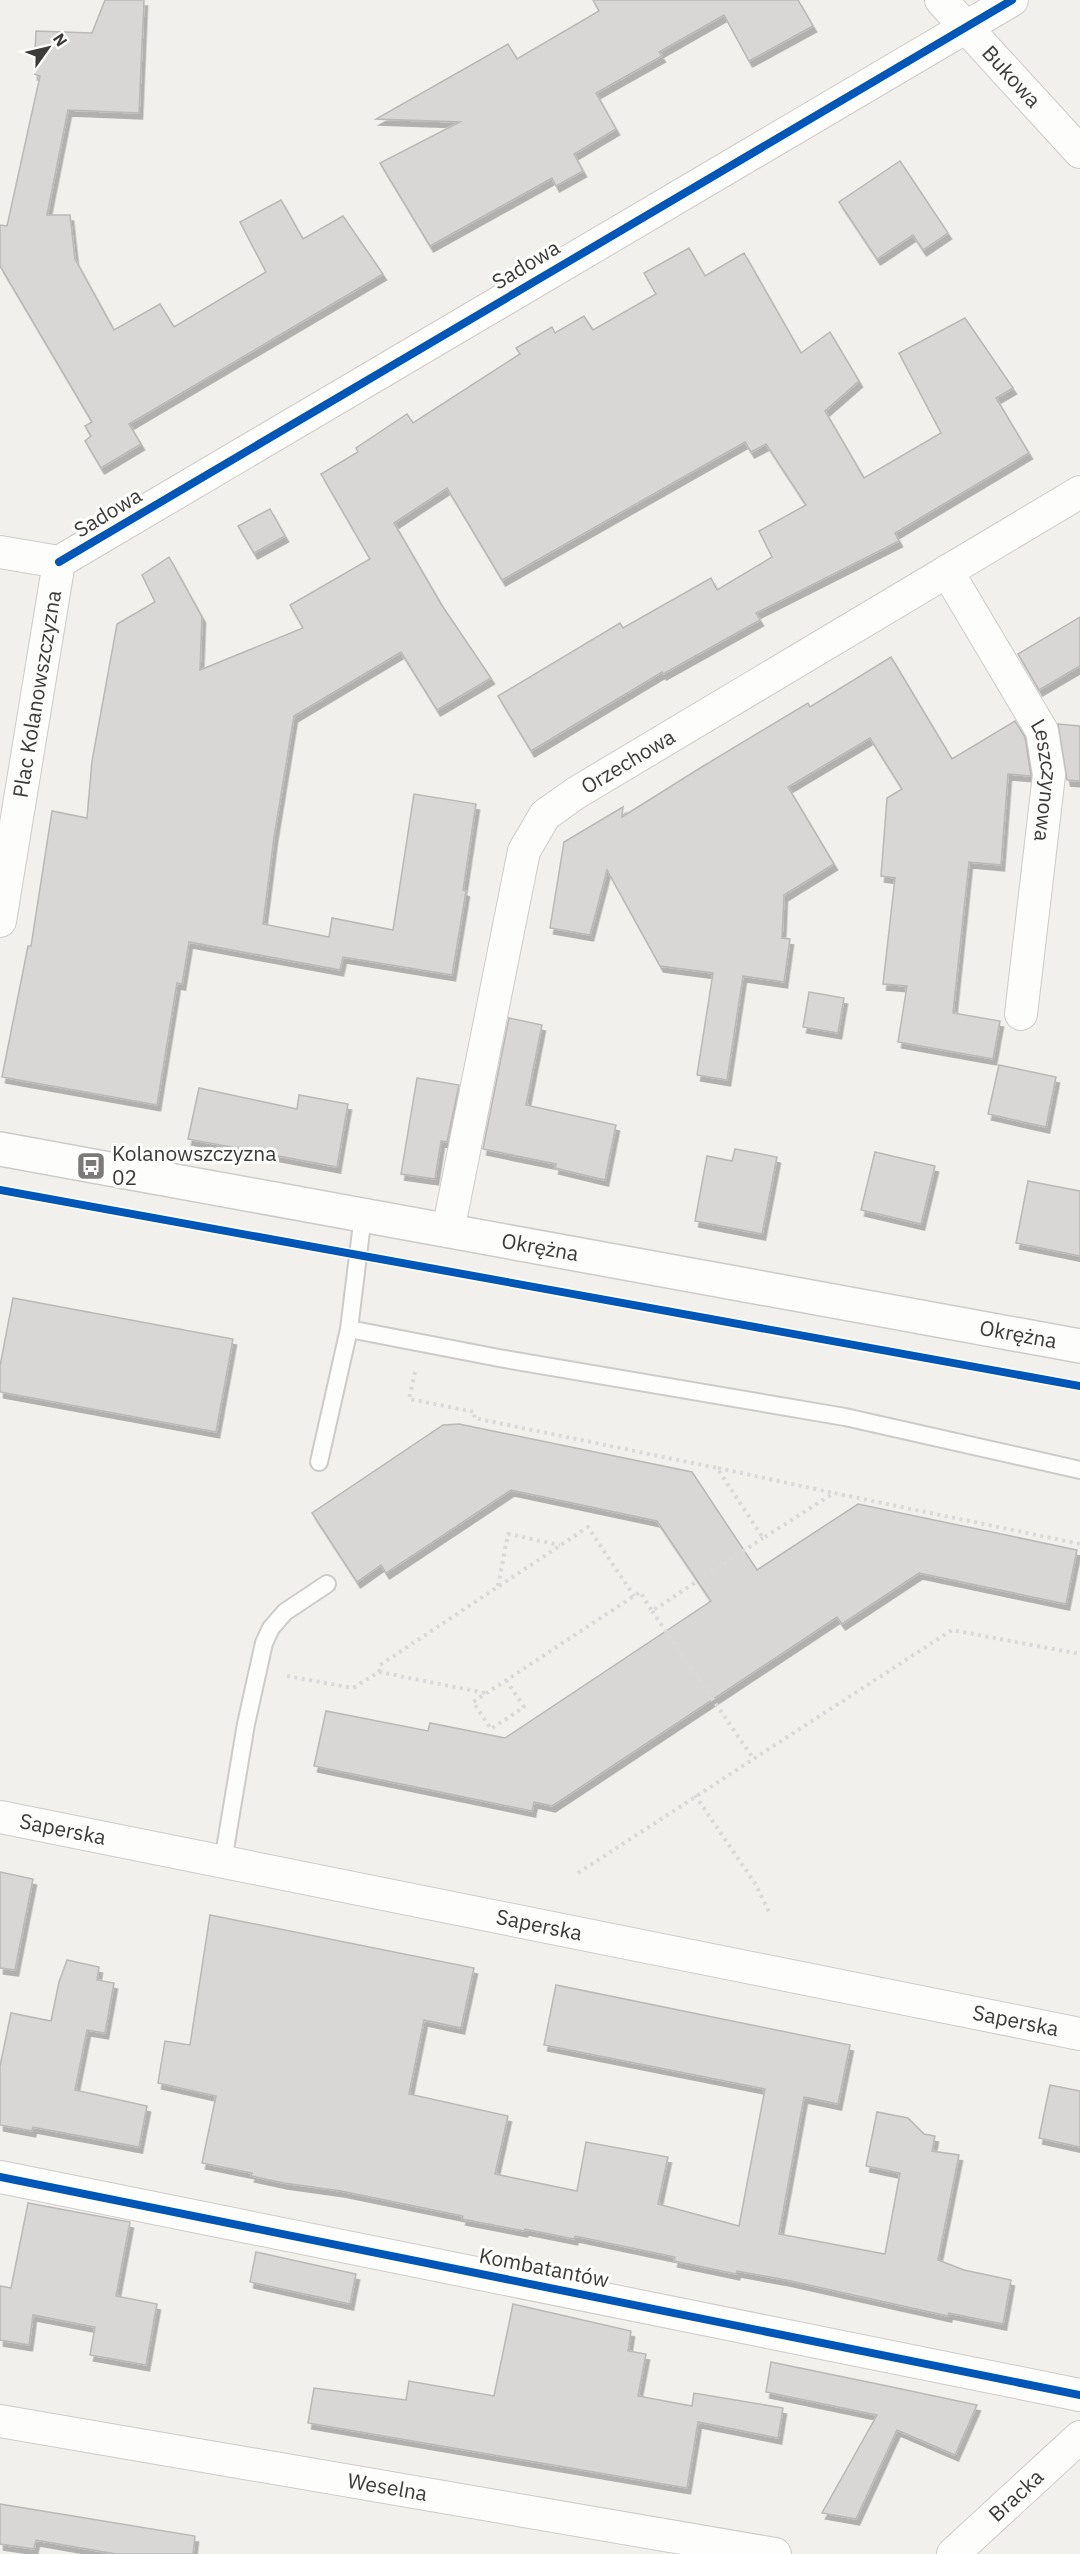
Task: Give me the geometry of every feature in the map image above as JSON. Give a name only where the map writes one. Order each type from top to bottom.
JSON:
[{"type":"street","name":"Bukowa","points":[[941,0],[964,28],[1080,152]]},
{"type":"street","name":"Sadowa","points":[[59,562],[1012,0]]},
{"type":"street","name":"Orzechowa","points":[[448,1231],[524,851],[545,815],[576,793],[1080,492]]},
{"type":"street","name":"Plac Kolanowszczyzna","points":[[0,552],[59,562],[0,921]]},
{"type":"street","name":"Leszczynowa","points":[[947,571],[1042,731],[1049,775],[1021,1014]]},
{"type":"street","name":"Okrężna","points":[[0,1149],[1080,1346]]},
{"type":"street","name":"Saperska","points":[[0,1816],[1080,2034]]},
{"type":"street","name":"Kombatantów","points":[[0,2177],[1080,2395]]},
{"type":"street","name":"Weselna","points":[[0,2421],[775,2554]]},
{"type":"street","name":"Bracka","points":[[952,2554],[1080,2437]]},
{"type":"lane","points":[[319,1462],[349,1329],[363,1215]]},
{"type":"lane","points":[[349,1329],[845,1417],[1080,1470]]},
{"type":"lane","points":[[223,1861],[246,1724],[264,1643],[271,1628],[285,1612],[327,1584]]},
{"type":"path","points":[[420,1343],[409,1398],[475,1412],[474,1418],[1080,1544]]},
{"type":"path","points":[[717,1468],[763,1538]]},
{"type":"path","points":[[652,1611],[834,1493]]},
{"type":"path","points":[[379,1672],[380,1665],[588,1527],[634,1596]]},
{"type":"path","points":[[498,1586],[508,1534],[560,1545]]},
{"type":"path","points":[[506,1680],[524,1707],[491,1729],[473,1702],[486,1694],[506,1680],[640,1592],[753,1758]]},
{"type":"path","points":[[578,1873],[952,1630],[1080,1654]]},
{"type":"path","points":[[311,1680],[353,1688],[379,1672],[486,1694]]},
{"type":"path","points":[[695,1796],[756,1885],[768,1912]]},
{"type":"building","points":[[105,0],[144,0],[139,113],[68,110],[47,215],[70,215],[75,259],[114,330],[160,304],[174,327],[266,272],[240,222],[281,200],[303,239],[343,216],[383,274],[129,424],[141,444],[101,468],[85,441],[91,436],[85,426],[92,422],[0,266],[0,225],[7,226],[40,76],[34,74],[36,31],[92,33]]},
{"type":"building","points":[[593,0],[798,0],[813,26],[749,61],[724,15],[659,52],[662,56],[596,93],[616,129],[574,154],[583,171],[556,186],[552,178],[430,246],[380,163],[460,122],[376,119],[508,44],[517,59],[599,11]]},
{"type":"building","points":[[900,161],[948,233],[923,250],[913,235],[877,259],[839,202]]},
{"type":"building","points":[[689,248],[705,276],[744,253],[801,353],[830,332],[859,381],[825,411],[864,478],[941,433],[899,353],[965,318],[1013,388],[996,398],[1029,453],[895,533],[899,541],[756,613],[760,620],[663,674],[662,672],[531,751],[498,696],[620,623],[623,628],[711,578],[717,590],[772,557],[759,531],[806,505],[766,444],[751,452],[745,442],[502,580],[447,488],[394,523],[441,604],[491,678],[437,710],[401,652],[294,716],[274,837],[263,924],[329,937],[332,918],[393,930],[414,794],[476,804],[463,890],[466,891],[452,975],[343,957],[340,970],[189,942],[182,984],[177,983],[157,1105],[2,1077],[28,946],[31,946],[52,811],[87,818],[92,761],[117,624],[155,602],[142,575],[169,557],[202,617],[200,670],[303,628],[290,605],[370,559],[321,474],[358,452],[356,448],[407,414],[413,423],[520,354],[516,348],[552,327],[555,333],[584,316],[593,330],[656,294],[644,273]]},
{"type":"building","points":[[270,509],[285,536],[254,553],[238,526]]},
{"type":"building","points":[[1080,617],[1080,666],[1039,690],[1018,654]]},
{"type":"building","points":[[891,657],[952,759],[1015,721],[1025,737],[1031,776],[1008,774],[1001,865],[969,862],[953,1013],[1000,1021],[993,1059],[898,1042],[907,986],[883,984],[895,878],[881,876],[887,798],[902,789],[870,738],[788,787],[834,864],[784,895],[782,938],[790,939],[784,982],[743,976],[727,1080],[697,1075],[713,973],[660,966],[607,870],[590,935],[550,928],[564,842],[623,807],[622,817],[808,703],[810,707]]},
{"type":"building","points":[[1058,724],[1080,726],[1080,781],[1067,780]]},
{"type":"building","points":[[809,992],[844,998],[838,1033],[803,1027]]},
{"type":"building","points":[[509,1018],[542,1025],[526,1105],[616,1125],[605,1180],[555,1168],[556,1164],[483,1149]]},
{"type":"building","points":[[999,1065],[1056,1077],[1046,1127],[988,1114]]},
{"type":"building","points":[[417,1078],[459,1085],[447,1142],[441,1141],[435,1179],[401,1174]]},
{"type":"building","points":[[199,1088],[297,1109],[299,1095],[348,1104],[337,1167],[188,1139]]},
{"type":"building","points":[[735,1149],[777,1157],[762,1234],[695,1221],[707,1156],[732,1161]]},
{"type":"building","points":[[875,1152],[935,1166],[921,1224],[861,1210]]},
{"type":"building","points":[[1028,1181],[1080,1191],[1080,1256],[1016,1243]]},
{"type":"building","points":[[13,1298],[233,1339],[216,1432],[0,1392],[0,1366]]},
{"type":"building","points":[[459,1424],[692,1472],[757,1570],[858,1504],[1077,1550],[1066,1604],[919,1573],[842,1624],[837,1617],[552,1806],[534,1802],[532,1811],[314,1766],[326,1711],[428,1731],[430,1723],[505,1738],[711,1601],[657,1521],[511,1490],[386,1573],[381,1565],[357,1582],[312,1513],[443,1425]]},
{"type":"building","points":[[0,1872],[33,1879],[15,1970],[0,1968]]},
{"type":"building","points":[[210,1915],[474,1968],[461,2028],[424,2020],[409,2094],[508,2116],[495,2174],[577,2191],[586,2142],[668,2157],[658,2204],[739,2226],[765,2089],[544,2045],[556,1985],[850,2045],[838,2104],[804,2097],[779,2234],[885,2254],[900,2173],[866,2166],[877,2112],[908,2118],[924,2134],[935,2136],[932,2151],[959,2155],[938,2260],[964,2270],[1011,2280],[1003,2324],[949,2313],[948,2316],[786,2280],[737,2271],[736,2274],[674,2261],[675,2257],[575,2236],[574,2239],[462,2219],[463,2216],[341,2191],[284,2183],[251,2176],[252,2173],[202,2163],[216,2096],[158,2083],[165,2041],[190,2045]]},
{"type":"building","points":[[67,1960],[99,1967],[97,1980],[114,1983],[105,2033],[87,2030],[75,2090],[147,2106],[139,2147],[33,2127],[32,2131],[0,2125],[0,2066],[11,2013],[51,2021],[59,1982]]},
{"type":"building","points":[[1050,2085],[1080,2091],[1080,2147],[1039,2138]]},
{"type":"building","points":[[28,2203],[130,2222],[116,2296],[157,2304],[146,2365],[90,2355],[95,2327],[33,2315],[29,2345],[0,2340],[0,2286],[11,2288]]},
{"type":"building","points":[[256,2252],[356,2274],[350,2304],[250,2282]]},
{"type":"building","points":[[513,2304],[631,2331],[628,2351],[646,2354],[638,2396],[692,2406],[694,2393],[783,2408],[778,2438],[698,2422],[687,2488],[308,2423],[314,2388],[406,2400],[409,2381],[494,2396]]},
{"type":"building","points":[[771,2362],[977,2405],[955,2455],[897,2430],[856,2519],[822,2513],[877,2415],[766,2392]]},
{"type":"building","points":[[0,2504],[195,2536],[193,2554],[116,2554],[36,2540],[34,2549],[0,2544]]},
{"type":"cycle path","points":[[59,562],[1012,0]]},
{"type":"cycle path","points":[[0,1190],[1080,1386]]},
{"type":"cycle path","points":[[0,2177],[1080,2395]]},
{"type":"place","name":"Kolanowszczyzna 02","points":[[91,1166]]}]
